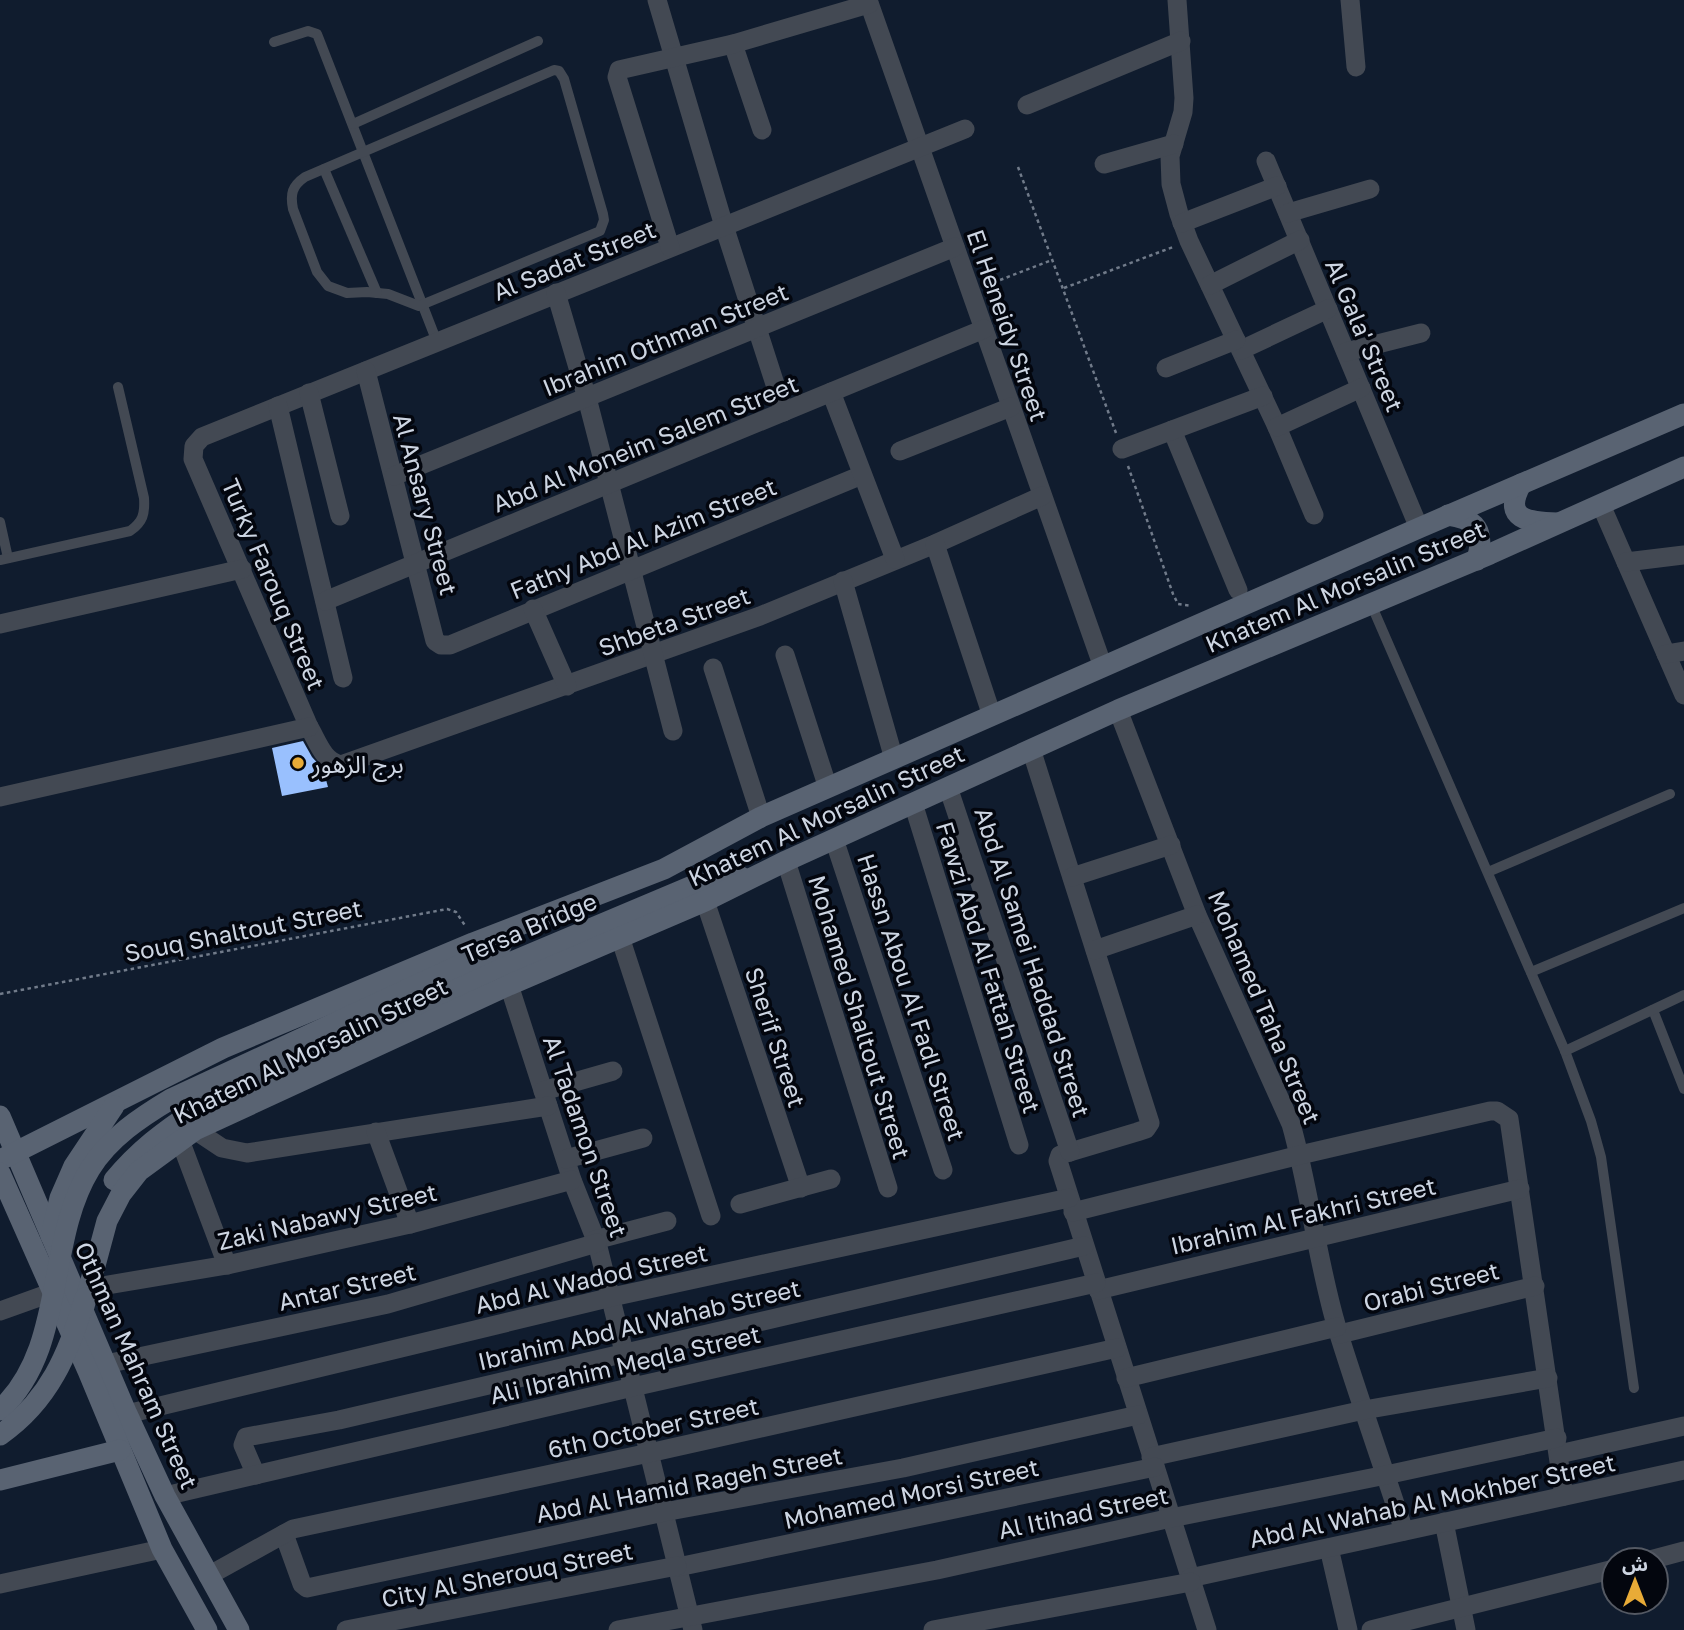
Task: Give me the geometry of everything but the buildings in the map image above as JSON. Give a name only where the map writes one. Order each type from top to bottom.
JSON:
[{"type":"main road","name":"Khatem Al Morsalin Street","points":[[8,1157],[223,1048],[473,943],[664,869],[761,817],[1684,414]]},
{"type":"main road","name":"Khatem Al Morsalin Street","points":[[83,1310],[107,1221],[121,1194],[139,1171],[188,1135],[509,985],[705,901],[786,861],[1118,710],[1476,560],[1684,467]]},
{"type":"main road","points":[[1521,484],[1513,502],[1520,516],[1535,522],[1561,523]]},
{"type":"main road","points":[[1448,515],[1461,517],[1475,525],[1480,539],[1476,560]]},
{"type":"main road","name":"Tersa Bridge","points":[[0,1410],[22,1384],[46,1328],[76,1195],[91,1167],[110,1145],[142,1116],[170,1100],[588,907],[664,869]]},
{"type":"main road","name":"Tersa Bridge","points":[[0,1435],[29,1410],[66,1357],[86,1296],[96,1219],[110,1186],[131,1159],[159,1135],[195,1111],[495,969],[690,887],[722,879],[754,877]]},
{"type":"main road","points":[[0,1394],[13,1378],[30,1342],[42,1296],[60,1198],[74,1166],[115,1104]]},
{"type":"main road","name":"Othman Mahram Street","points":[[0,1116],[8,1157],[51,1236],[165,1496],[239,1630]]},
{"type":"main road","name":"Othman Mahram Street","points":[[0,1173],[162,1549],[203,1629]]},
{"type":"main road","points":[[0,1480],[120,1450]]},
{"type":"street","points":[[657,0],[724,226],[784,412]]},
{"type":"street","points":[[1177,0],[1184,99],[1183,112],[1170,156],[1171,184],[1185,232],[1263,396],[1314,515]]},
{"type":"street","points":[[1350,0],[1356,67]]},
{"type":"street","points":[[670,247],[617,77],[619,70],[733,44],[868,2]]},
{"type":"street","name":"El Heneidy Street","points":[[868,2],[1103,667]]},
{"type":"street","points":[[1027,105],[1181,41]]},
{"type":"street","points":[[733,44],[762,130]]},
{"type":"street","name":"Al Sadat Street","points":[[202,437],[965,129]]},
{"type":"street","points":[[1104,164],[1174,144]]},
{"type":"street","name":"Al Gala' Street","points":[[1266,161],[1419,528]]},
{"type":"street","points":[[1185,232],[1277,186]]},
{"type":"street","points":[[1288,213],[1370,189]]},
{"type":"street","points":[[1210,285],[1300,240]]},
{"type":"street","name":"Ibrahim Othman Street","points":[[394,476],[955,247]]},
{"type":"street","points":[[556,293],[587,398],[673,732]]},
{"type":"street","points":[[1166,368],[1238,345],[1328,309]]},
{"type":"street","name":"Abd Al Moneim Salem Street","points":[[325,601],[984,329]]},
{"type":"street","points":[[1346,352],[1421,333]]},
{"type":"street","name":"Al Ansary Street","points":[[366,371],[435,641],[441,645]]},
{"type":"street","points":[[1277,427],[1362,388]]},
{"type":"street","points":[[831,392],[895,559]]},
{"type":"street","points":[[309,393],[340,516]]},
{"type":"street","points":[[1122,449],[1263,396]]},
{"type":"street","points":[[278,406],[343,678]]},
{"type":"street","points":[[900,451],[1012,407]]},
{"type":"street","points":[[1172,430],[1238,590]]},
{"type":"street","name":"Turky Farouq Street","points":[[202,437],[194,446],[193,459],[309,727],[322,750]]},
{"type":"street","name":"Fathy Abd Al Azim Street","points":[[441,645],[450,645],[862,475]]},
{"type":"street","name":"Shbeta Street","points":[[322,750],[329,761],[347,765],[760,616],[935,544],[1042,496]]},
{"type":"street","points":[[1601,505],[1626,562],[1675,652],[1684,695]]},
{"type":"street","points":[[935,544],[992,716]]},
{"type":"street","points":[[1626,562],[1684,555]]},
{"type":"street","points":[[0,624],[242,569]]},
{"type":"street","points":[[843,581],[894,759]]},
{"type":"street","points":[[533,609],[567,686]]},
{"type":"street","points":[[785,655],[828,788]]},
{"type":"street","points":[[713,668],[761,817]]},
{"type":"street","name":"Mohamed Taha Street","points":[[1118,710],[1197,915],[1291,1124],[1338,1331],[1404,1531]]},
{"type":"street","points":[[0,797],[309,727]]},
{"type":"street","points":[[1031,749],[1150,1123],[1146,1129],[1065,1153]]},
{"type":"street","name":"Abd Al Samei Haddad Street","points":[[948,787],[1065,1153],[1058,1161],[1071,1205],[1208,1630]]},
{"type":"street","name":"Fawzi Abd Al Fattah Street","points":[[913,803],[1019,1145]]},
{"type":"street","name":"Hassn Abou Al Fadl Street","points":[[834,839],[943,1170]]},
{"type":"street","points":[[1072,877],[1171,845]]},
{"type":"street","name":"Mohamed Shaltout Street","points":[[786,861],[888,1188]]},
{"type":"street","name":"Sherif Street","points":[[705,901],[801,1188]]},
{"type":"street","points":[[1095,950],[1197,915]]},
{"type":"street","points":[[620,937],[711,1216]]},
{"type":"street","name":"Al Tadamon Street","points":[[509,985],[572,1180],[596,1241],[692,1623]]},
{"type":"street","points":[[188,1135],[222,1148],[247,1153],[272,1151],[546,1098],[613,1071]]},
{"type":"street","name":"Abd Al Wadod Street","points":[[127,1414],[612,1297],[1071,1205],[1490,1111],[1497,1111],[1509,1119],[1520,1189]]},
{"type":"street","points":[[376,1132],[410,1224]]},
{"type":"street","points":[[188,1135],[226,1265]]},
{"type":"street","points":[[566,1159],[643,1138]]},
{"type":"street","points":[[740,1204],[831,1179]]},
{"type":"street","name":"Zaki Nabawy Street","points":[[90,1288],[226,1265],[410,1224],[572,1180]]},
{"type":"street","points":[[1520,1189],[1564,1496]]},
{"type":"street","name":"Ibrahim Al Fakhri Street","points":[[1097,1286],[1520,1189]]},
{"type":"street","name":"Antar Street","points":[[106,1364],[388,1304],[667,1222]]},
{"type":"street","name":"Ibrahim Abd Al Wahab Street","points":[[256,1475],[243,1445],[246,1437],[339,1420],[1084,1246]]},
{"type":"street","name":"Ali Ibrahim Meqla Street","points":[[165,1496],[633,1387],[1097,1286]]},
{"type":"street","name":"Orabi Street","points":[[1126,1378],[1535,1286]]},
{"type":"street","points":[[0,1311],[42,1296]]},
{"type":"street","name":"6th October Street","points":[[208,1576],[284,1534],[306,1527],[1117,1348]]},
{"type":"street","name":"Mohamed Morsi Street","points":[[678,1566],[1153,1462],[1364,1410],[1548,1378]]},
{"type":"street","name":"Abd Al Hamid Rageh Street","points":[[284,1534],[302,1584],[307,1588],[664,1512],[903,1468],[1138,1415]]},
{"type":"street","name":"Al Itihad Street","points":[[618,1630],[692,1623],[1171,1518],[1386,1475],[1684,1426]]},
{"type":"street","name":"Abd Al Wahab Al Mokhber Street","points":[[933,1630],[1191,1580],[1684,1469]]},
{"type":"street","points":[[1444,1522],[1466,1630]]},
{"type":"street","points":[[1329,1548],[1348,1630]]},
{"type":"street","points":[[0,1584],[162,1549]]},
{"type":"street","name":"City Al Sherouq Street","points":[[346,1630],[678,1566]]},
{"type":"street","points":[[1371,1630],[1600,1573]]},
{"type":"lane","points":[[274,43],[308,31],[317,34],[437,342]]},
{"type":"lane","points":[[353,124],[538,41]]},
{"type":"lane","points":[[550,71],[559,71],[563,74],[603,214],[603,226],[594,234],[422,305],[416,306],[377,293],[337,291],[328,286],[317,272],[291,199],[296,183],[364,151],[550,71]]},
{"type":"lane","points":[[324,169],[377,293]]},
{"type":"lane","points":[[0,522],[4,559],[130,531],[140,524],[145,513],[144,498],[118,387]]},
{"type":"lane","points":[[1371,604],[1565,1051],[1591,1121],[1601,1157],[1633,1388]]},
{"type":"lane","points":[[1488,872],[1670,794]]},
{"type":"lane","points":[[1531,972],[1684,908]]},
{"type":"lane","points":[[1565,1051],[1684,995]]},
{"type":"lane","points":[[1653,1010],[1684,1089]]},
{"type":"path","points":[[1064,288],[1185,232]]},
{"type":"path","points":[[971,291],[1052,260]]},
{"type":"path","name":"Souq Shaltout Street","points":[[0,994],[447,909],[460,915],[473,943]]},
{"type":"place","name":"برج الزهور","points":[[298,763]]}]
